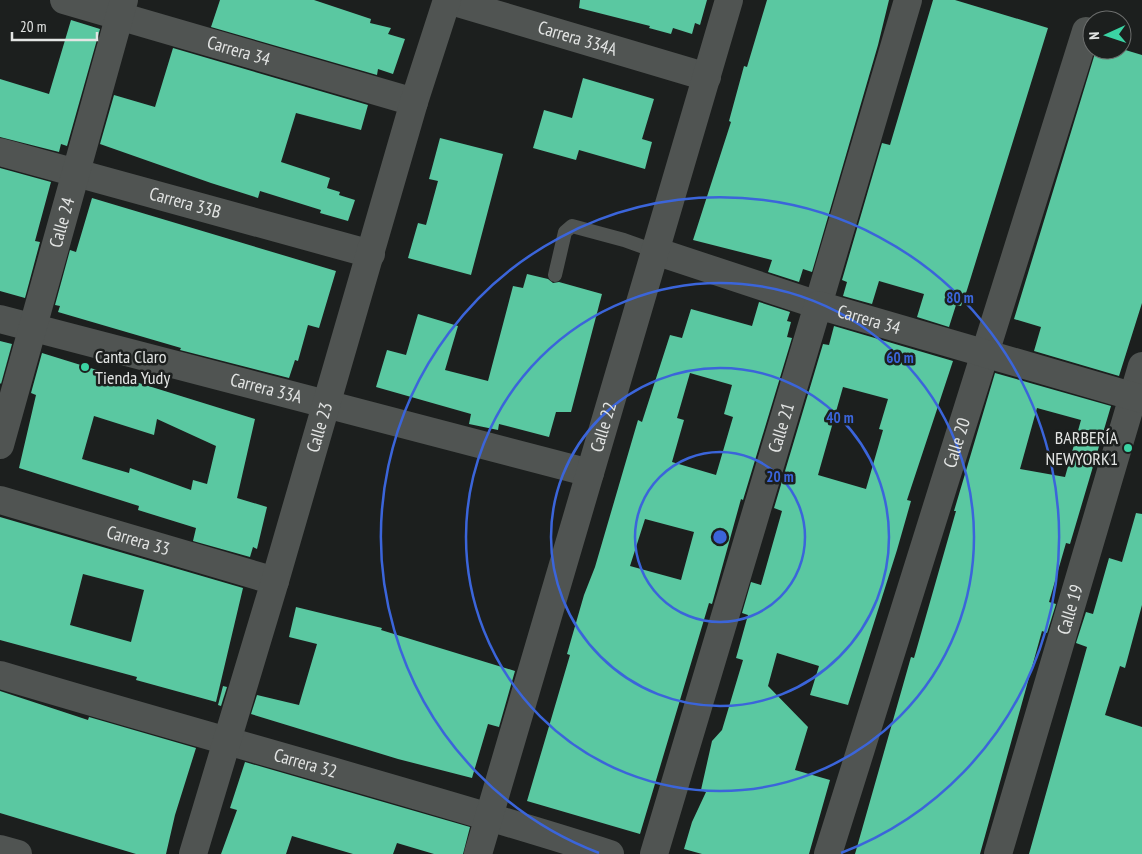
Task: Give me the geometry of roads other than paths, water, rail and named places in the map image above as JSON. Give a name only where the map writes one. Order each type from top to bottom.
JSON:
[{"type":"street","name":"Carrera 34","points":[[64,0],[122,8],[414,102]]},
{"type":"street","name":"Carrera 334A","points":[[447,0],[707,77]]},
{"type":"street","name":"Calle 23","points":[[193,854],[275,581],[414,102],[447,0]]},
{"type":"street","name":"Calle 22","points":[[478,854],[729,0]]},
{"type":"street","name":"Calle 21","points":[[654,854],[908,0]]},
{"type":"street","name":"Calle 24","points":[[0,445],[122,8]]},
{"type":"street","name":"Calle 20","points":[[828,854],[1082,44]]},
{"type":"street","name":"Carrera 33B","points":[[0,152],[371,254]]},
{"type":"street","name":"Carrera 34","points":[[656,250],[818,304],[1138,398]]},
{"type":"street","name":"Carrera 33A","points":[[0,320],[590,473]]},
{"type":"street","name":"Calle 19","points":[[998,854],[1138,398],[1142,366]]},
{"type":"street","name":"Carrera 33","points":[[0,500],[275,581]]},
{"type":"street","name":"Carrera 32","points":[[0,675],[226,742],[490,816],[610,854]]},
{"type":"street","points":[[0,849],[18,854]]},
{"type":"lane","points":[[556,275],[565,232],[572,226],[656,250]]},
{"type":"place","name":"Canta Claro Tienda Yudy","points":[[85,367]]},
{"type":"place","name":"BARBERÍA NEWYORK1","points":[[1128,448]]}]
